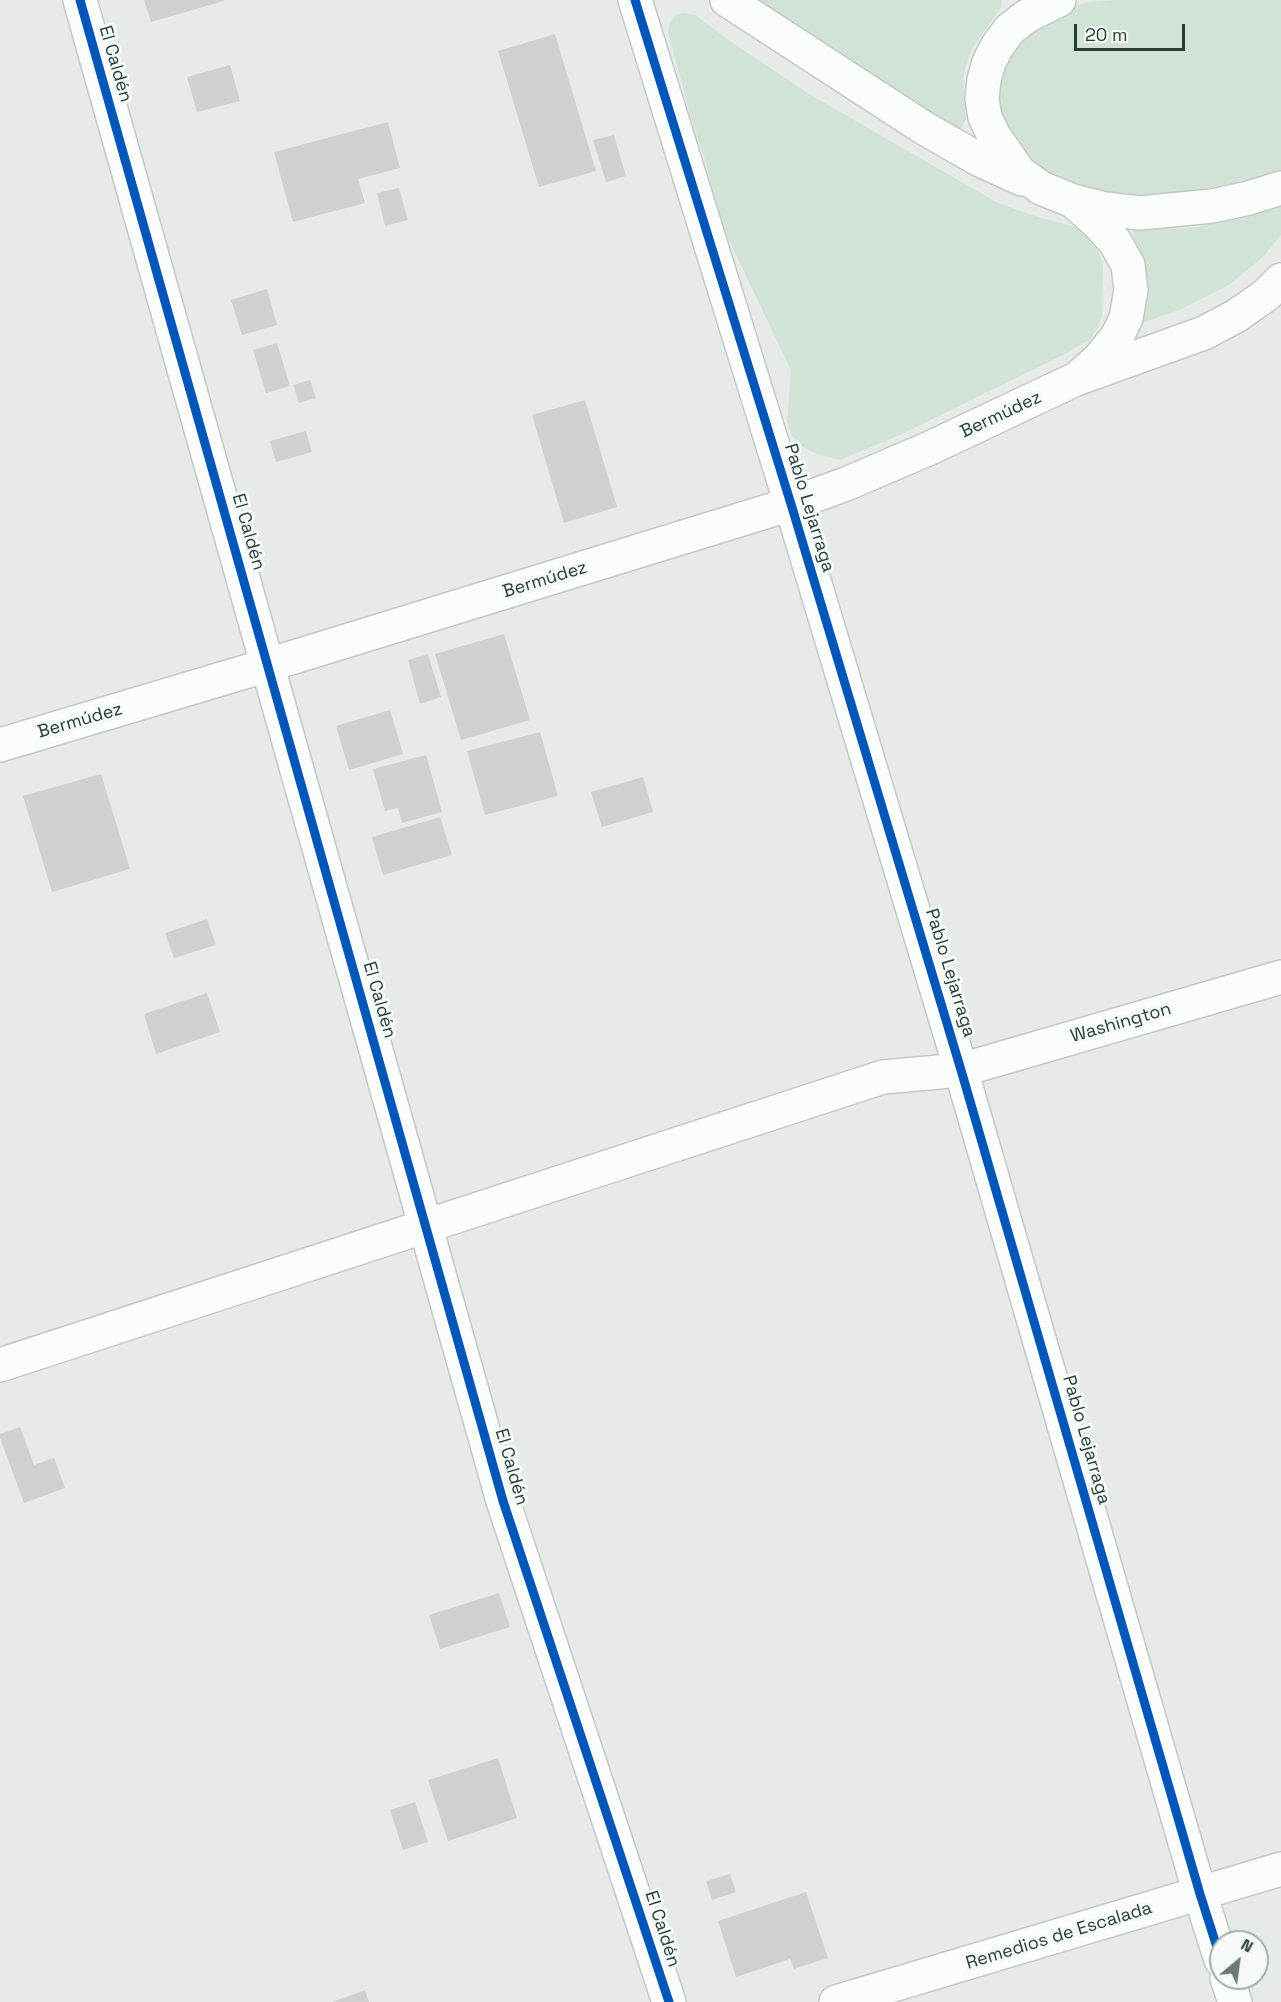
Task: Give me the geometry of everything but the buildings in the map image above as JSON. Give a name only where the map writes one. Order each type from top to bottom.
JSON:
[{"type":"street","name":"El Caldén","points":[[80,0],[503,1502],[669,2002]]},
{"type":"street","name":"Pablo Lejarraga","points":[[635,0],[791,504],[962,1070],[1211,1930]]},
{"type":"street","points":[[727,0],[924,128],[978,159],[1073,201],[1105,209],[1140,213],[1176,211],[1240,200],[1281,188]]},
{"type":"street","points":[[1041,188],[1019,172],[994,136],[985,117],[982,99],[989,62],[1010,29],[1027,16],[1059,0]]},
{"type":"street","name":"Bermúdez","points":[[1073,201],[1115,242],[1128,265],[1131,290],[1126,318],[1117,337],[1076,379]]},
{"type":"street","name":"Bermúdez","points":[[0,745],[791,504],[846,484],[930,448],[1076,379],[1204,333],[1236,316],[1266,295],[1281,280]]},
{"type":"street","name":"Washington","points":[[0,1365],[883,1077],[962,1070],[1281,977]]},
{"type":"street","name":"Remedios de Escalada","points":[[836,2002],[1281,1869]]},
{"type":"green space","points":[[753,0],[1002,0],[1001,7],[971,50],[963,77],[966,120],[960,130]]},
{"type":"green space","points":[[1281,0],[1281,171],[1232,186],[1202,192],[1148,196],[1120,195],[1072,184],[1049,175],[1029,161],[1014,146],[997,105],[1003,61],[1012,45],[1065,8],[1089,2]]},
{"type":"green space","points":[[677,14],[695,15],[809,94],[998,203],[1078,228],[1087,236],[1100,255],[1103,264],[1102,316],[1090,339],[1067,353],[900,435],[840,460],[817,454],[803,447],[792,436],[787,422],[791,370],[723,228],[693,125],[668,32],[670,22]]},
{"type":"green space","points":[[1281,201],[1281,235],[1263,257],[1229,285],[1179,310],[1137,325],[1139,254],[1133,231],[1191,228],[1223,221]]},
{"type":"cycle path","points":[[80,0],[503,1501],[669,2002]]},
{"type":"cycle path","points":[[635,0],[791,504],[961,1070],[1211,1930]]}]
